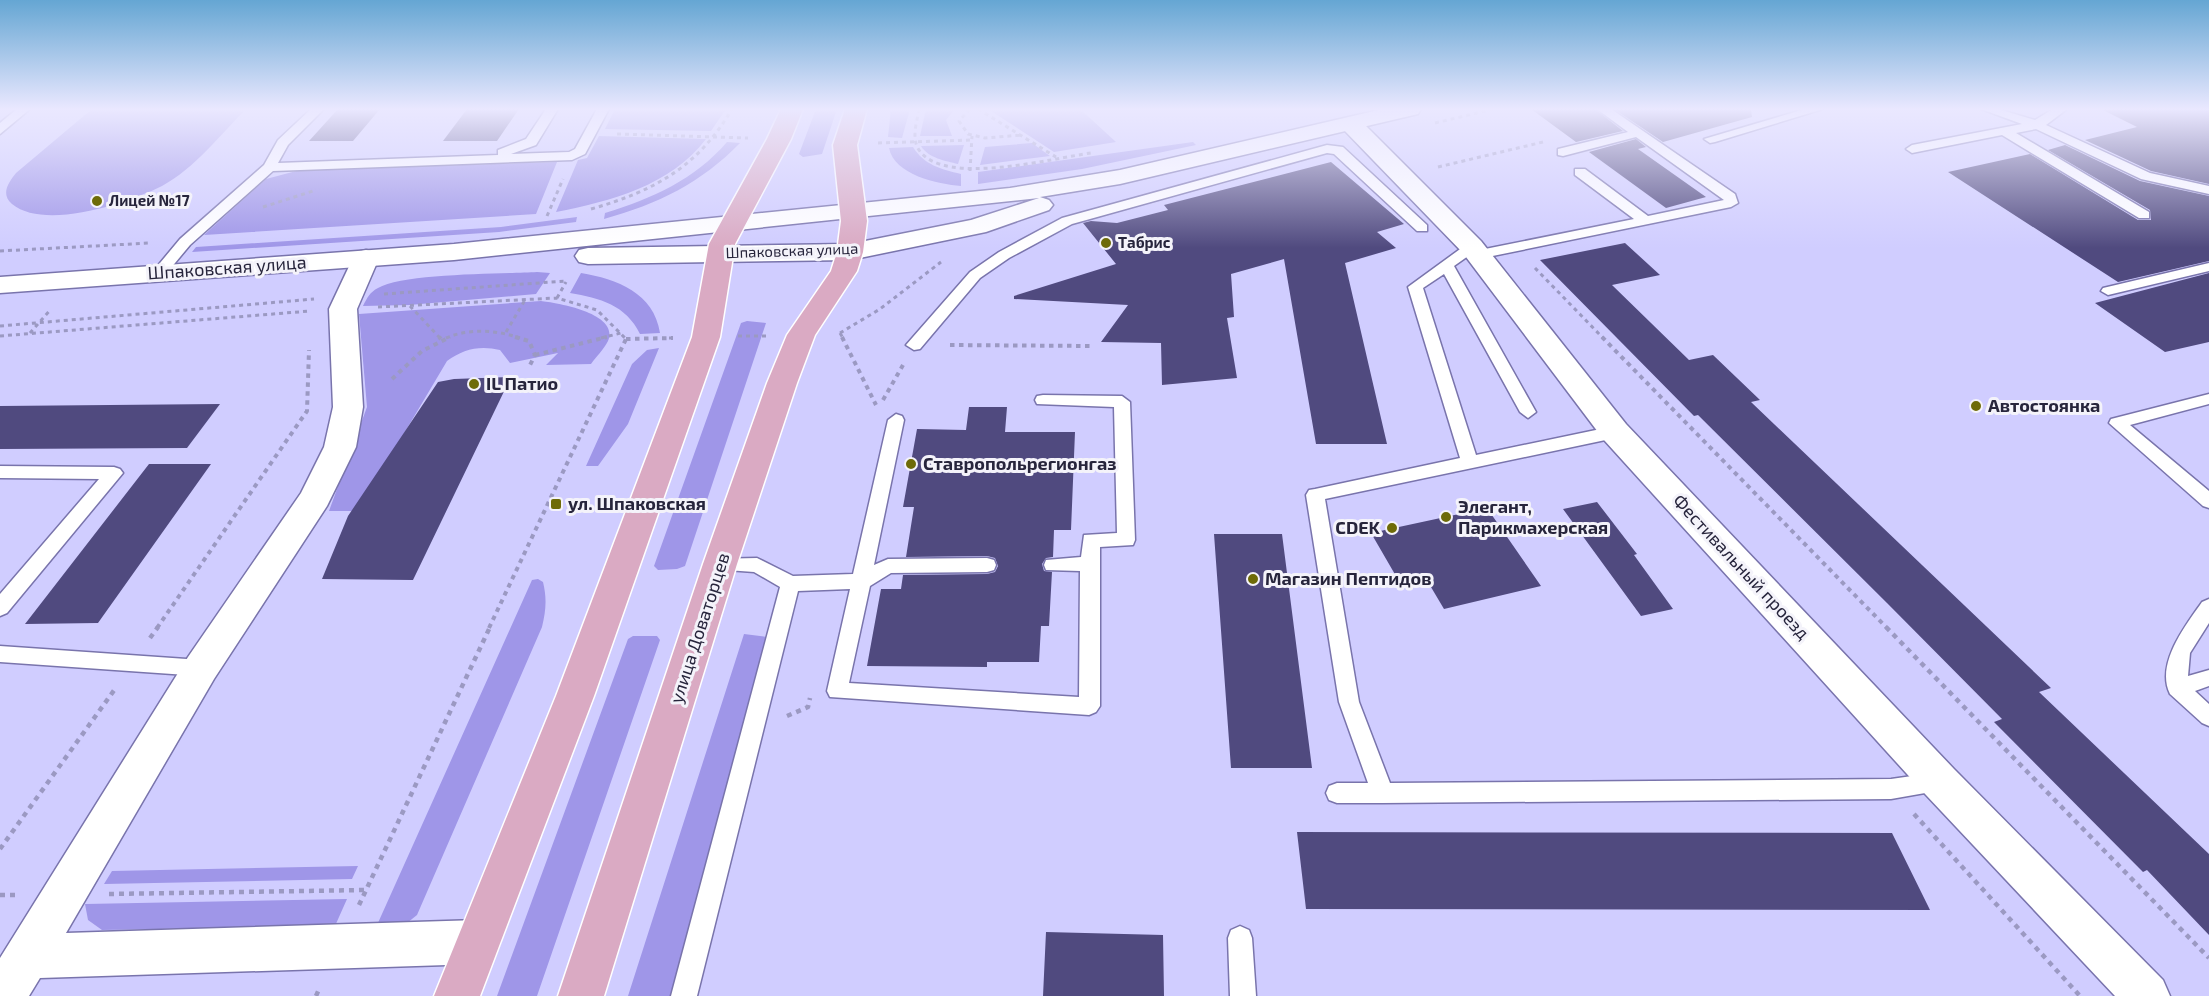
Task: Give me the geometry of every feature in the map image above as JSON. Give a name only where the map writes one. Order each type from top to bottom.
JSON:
[{"type":"main road","points":[[457,996],[575,696],[706,337],[715,273],[722,244],[770,155]]},
{"type":"main road","points":[[847,155],[853,200],[853,242],[847,262]]},
{"type":"main road","name":"Шпаковская улица","points":[[0,285],[454,252],[590,236],[1010,195],[1120,177],[1214,155]]},
{"type":"main road","name":"Фестивальный проезд","points":[[1378,155],[1616,432],[1940,782],[2147,996]]},
{"type":"main road","name":"Шпаковская улица","points":[[454,252],[847,262],[977,227],[1120,177]]},
{"type":"main road","points":[[3,996],[201,668],[315,498],[340,447],[348,407],[334,306],[366,258]]},
{"type":"main road","name":"улица Доваторцев","points":[[581,996],[720,564],[801,335],[847,262]]},
{"type":"main road","points":[[27,956],[478,942]]},
{"type":"lane","points":[[160,272],[185,242],[269,167],[276,155]]},
{"type":"lane","points":[[487,159],[496,155]]},
{"type":"lane","points":[[914,345],[975,275],[1004,255],[1067,221],[1304,155]]},
{"type":"lane","points":[[1345,155],[1453,244],[1528,412]]},
{"type":"lane","points":[[1406,232],[1453,244],[1515,248],[1731,202],[1730,197],[1670,155]]},
{"type":"lane","points":[[2045,155],[2144,215]]},
{"type":"lane","points":[[2102,155],[2146,176],[2209,190]]},
{"type":"lane","points":[[269,167],[572,156]]},
{"type":"lane","points":[[1581,172],[1645,220]]},
{"type":"lane","points":[[1453,244],[1414,287],[1470,463]]},
{"type":"lane","points":[[2108,291],[2209,267]]},
{"type":"lane","points":[[2209,399],[2117,423],[2209,501]]},
{"type":"lane","points":[[896,420],[837,691],[1089,706],[1091,540],[1126,540],[1122,402],[1043,400]]},
{"type":"lane","points":[[1383,793],[1348,702],[1315,495],[1616,432]]},
{"type":"lane","points":[[0,472],[114,473],[0,608]]},
{"type":"lane","points":[[720,564],[757,565],[790,584],[862,581],[888,566],[987,565]]},
{"type":"lane","points":[[1053,565],[1090,564]]},
{"type":"lane","points":[[684,996],[790,584]]},
{"type":"lane","points":[[2177,688],[2180,652],[2209,607]]},
{"type":"lane","points":[[0,654],[201,668]]},
{"type":"lane","points":[[2177,688],[2209,678]]},
{"type":"lane","points":[[2177,688],[2209,717]]},
{"type":"lane","points":[[1336,793],[1891,789],[1940,782]]},
{"type":"lane","points":[[1240,938],[1243,996]]},
{"type":"path","points":[[589,209],[644,192],[670,178],[698,155]]},
{"type":"path","points":[[924,155],[932,161],[970,170],[1073,155]]},
{"type":"path","points":[[1053,155],[1057,158]]},
{"type":"path","points":[[1438,167],[1486,155]]},
{"type":"path","points":[[547,217],[572,156]]},
{"type":"path","points":[[262,207],[317,190]]},
{"type":"path","points":[[537,218],[557,215]]},
{"type":"path","points":[[0,250],[185,242]]},
{"type":"path","points":[[1515,248],[2209,958]]},
{"type":"path","points":[[0,336],[334,306],[566,281]]},
{"type":"path","points":[[0,326],[334,306],[557,298],[585,303],[609,316],[626,339],[316,996]]},
{"type":"path","points":[[506,332],[525,299]]},
{"type":"path","points":[[409,305],[441,339]]},
{"type":"path","points":[[310,322],[334,306]]},
{"type":"path","points":[[29,334],[52,307],[42,308]]},
{"type":"path","points":[[392,379],[411,358],[441,339],[476,330],[506,332],[529,341],[535,355]]},
{"type":"path","points":[[530,365],[535,355],[621,333]]},
{"type":"path","points":[[840,333],[878,409]]},
{"type":"path","points":[[0,849],[134,663],[307,411],[309,345]]},
{"type":"path","points":[[0,895],[367,890]]},
{"type":"shaded area","points":[[37,155],[201,155],[174,179],[147,193],[87,212],[65,215],[27,212],[12,204],[6,192],[8,184],[16,173]]},
{"type":"shaded area","points":[[588,155],[690,155],[675,169],[638,189],[598,203],[556,212],[578,160]]},
{"type":"shaded area","points":[[713,155],[727,155],[710,170],[678,190],[643,206],[604,219],[605,213],[656,194],[701,167]]},
{"type":"shaded area","points":[[919,155],[940,168],[961,174],[961,186],[918,176],[899,165],[893,157]]},
{"type":"shaded area","points":[[932,155],[961,155],[958,164]]},
{"type":"shaded area","points":[[983,155],[1050,156],[980,165]]},
{"type":"shaded area","points":[[1096,155],[1146,155],[1082,169],[978,184],[978,172]]},
{"type":"shaded area","points":[[557,162],[536,214],[204,235],[266,179],[300,170]]},
{"type":"shaded area","points":[[577,217],[576,222],[499,232],[192,252],[196,247],[501,227]]},
{"type":"shaded area","points":[[550,273],[536,294],[409,305],[363,306],[375,290],[409,279]]},
{"type":"shaded area","points":[[581,273],[608,279],[632,290],[650,308],[660,333],[640,334],[627,316],[611,304],[592,297],[570,293]]},
{"type":"shaded area","points":[[541,301],[585,311],[605,323],[609,331],[608,341],[591,364],[546,365],[558,353],[510,363],[500,350],[486,348],[472,349],[453,357],[447,361],[358,511],[329,511],[367,407],[359,314]]},
{"type":"shaded area","points":[[747,321],[766,323],[685,566],[658,570],[654,566],[741,323]]},
{"type":"shaded area","points":[[659,348],[628,424],[598,466],[586,466],[632,364],[647,350]]},
{"type":"shaded area","points":[[538,579],[543,582],[545,594],[542,627],[417,915],[407,923],[373,934],[532,580]]},
{"type":"shaded area","points":[[744,634],[767,637],[670,996],[628,996]]},
{"type":"shaded area","points":[[633,636],[657,636],[660,640],[537,996],[497,996],[628,639]]},
{"type":"shaded area","points":[[358,866],[352,879],[104,884],[112,871]]},
{"type":"shaded area","points":[[347,899],[335,926],[102,930],[88,920],[85,904]]},
{"type":"building","points":[[1594,155],[1647,155],[1706,197],[1666,208]]},
{"type":"building","points":[[2032,155],[2138,220],[2151,220],[2150,210],[2057,155],[2087,155],[2140,181],[2209,196],[2209,261],[2118,282],[1948,172]]},
{"type":"building","points":[[2118,155],[2209,155],[2209,184],[2151,171]]},
{"type":"building","points":[[1331,162],[1404,224],[1377,232],[1396,248],[1345,263],[1387,444],[1316,444],[1284,259],[1231,274],[1234,317],[1227,318],[1237,378],[1162,385],[1161,343],[1101,342],[1128,305],[1014,299],[1014,296],[1116,264],[1083,223],[1091,221],[1117,223],[1168,210],[1164,205]]},
{"type":"building","points":[[1625,243],[1660,275],[1612,285],[1689,360],[1713,355],[1760,400],[1751,402],[2051,688],[2039,692],[2209,854],[2209,935],[2147,870],[2143,872],[1994,722],[2002,719],[1698,415],[1694,416],[1540,260]]},
{"type":"building","points":[[2209,273],[2209,342],[2165,352],[2095,303]]},
{"type":"building","points":[[511,377],[413,580],[322,579],[348,516],[438,382],[454,379]]},
{"type":"building","points":[[220,404],[187,448],[0,449],[0,406]]},
{"type":"building","points":[[969,407],[1007,407],[1005,432],[1075,432],[1071,530],[1054,530],[1053,557],[1046,558],[1042,564],[1044,571],[1052,572],[1049,626],[1041,626],[1039,662],[987,662],[987,667],[867,666],[881,589],[901,589],[903,575],[987,574],[995,572],[998,566],[995,558],[987,556],[906,557],[914,507],[903,507],[917,429],[966,430]]},
{"type":"building","points":[[149,464],[211,464],[98,623],[25,624]]},
{"type":"building","points":[[1597,502],[1637,554],[1634,555],[1673,609],[1641,616],[1563,509]]},
{"type":"building","points":[[1487,508],[1541,586],[1444,609],[1425,577],[1400,583],[1371,533]]},
{"type":"building","points":[[1214,534],[1282,534],[1312,768],[1231,768]]},
{"type":"building","points":[[1297,832],[1892,833],[1930,910],[1306,909]]},
{"type":"building","points":[[1046,932],[1163,935],[1164,996],[1043,996]]},
{"type":"place","name":"Лицей №17","points":[[97,201]]},
{"type":"place","name":"Табрис","points":[[1106,243]]},
{"type":"place","name":"IL Патио","points":[[474,384]]},
{"type":"place","name":"Автостоянка","points":[[1976,406]]},
{"type":"place","name":"Ставропольрегионгаз","points":[[911,464]]},
{"type":"place","name":"ул. Шпаковская","points":[[556,504]]},
{"type":"place","name":"Элегант, Парикмахерская","points":[[1446,517]]},
{"type":"place","name":"CDEK","points":[[1392,528]]},
{"type":"place","name":"Магазин Пептидов","points":[[1253,579]]}]
